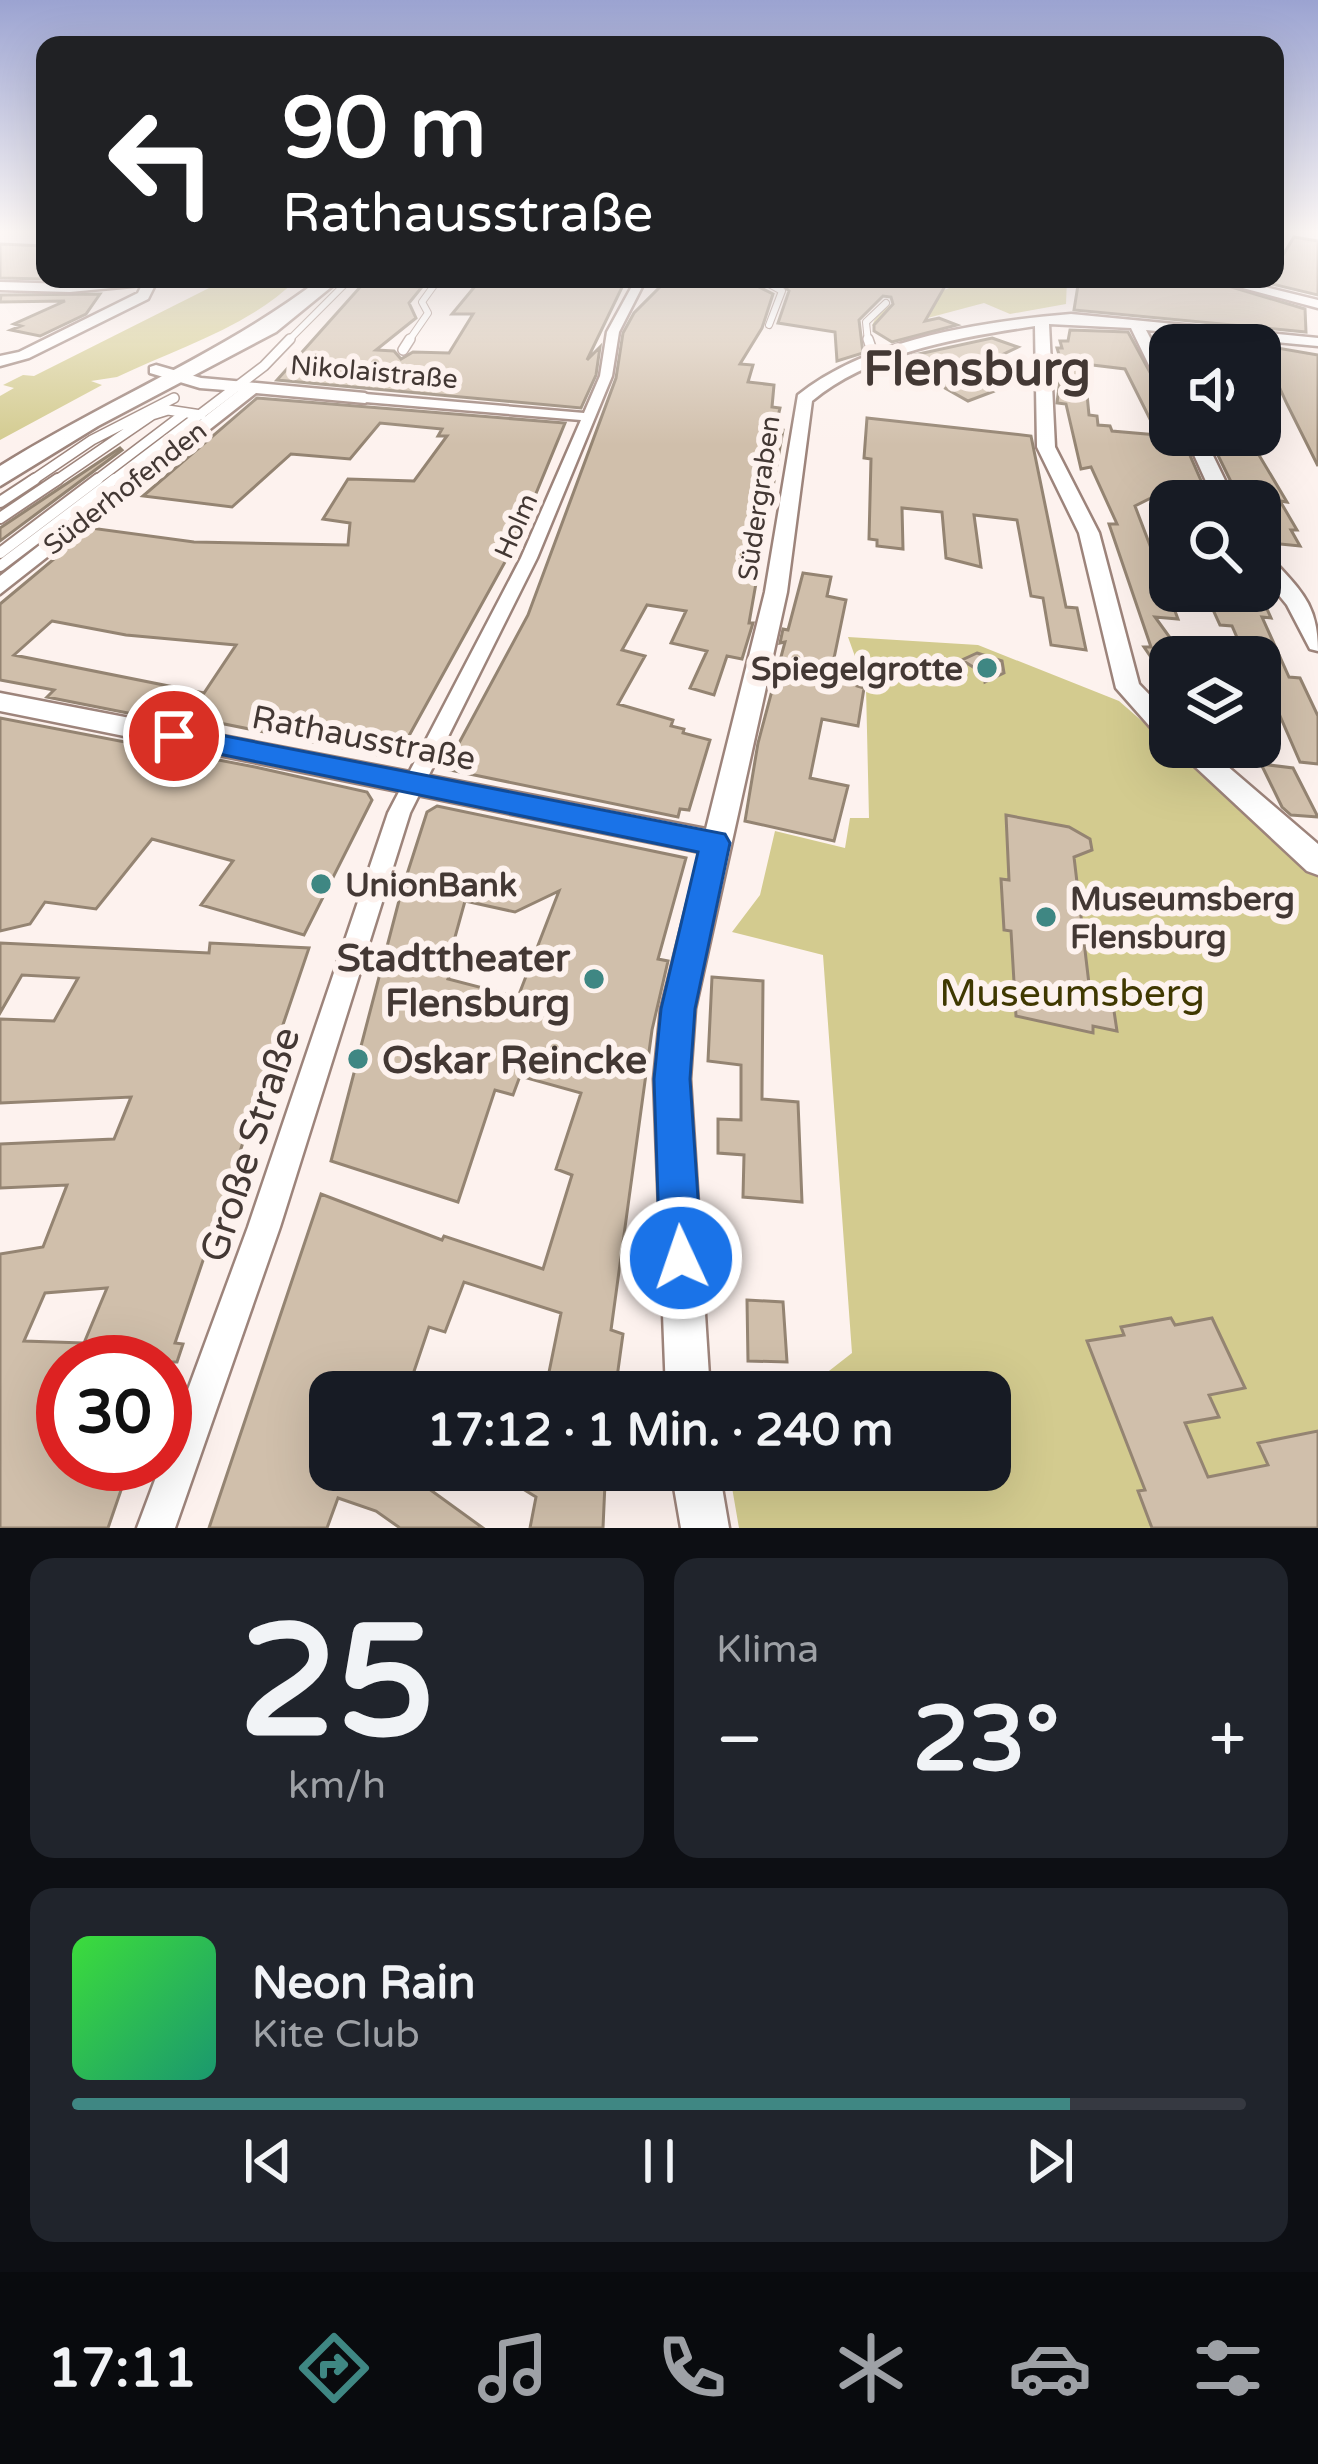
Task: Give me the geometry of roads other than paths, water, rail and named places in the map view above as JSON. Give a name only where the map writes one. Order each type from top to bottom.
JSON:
[{"type":"main road","name":"Süderhofenden","points":[[0,458],[68,415],[166,382],[286,302]]},
{"type":"main road","name":"Süderhofenden","points":[[0,478],[88,421],[269,328],[303,302]]},
{"type":"street","points":[[0,361],[24,355],[130,302]]},
{"type":"street","name":"Holm","points":[[412,784],[530,558],[605,376],[613,332],[628,302]]},
{"type":"street","points":[[1039,320],[1044,328],[1046,447],[1089,532],[1128,688],[1149,710]]},
{"type":"street","name":"Südergraben","points":[[715,843],[776,592],[803,399],[829,378],[876,362],[1039,320],[1136,324],[1318,342]]},
{"type":"street","points":[[1136,324],[1149,350]]},
{"type":"street","name":"Nikolaistraße","points":[[166,382],[589,417]]},
{"type":"street","name":"Süderhofenden","points":[[0,587],[243,388]]},
{"type":"street","points":[[1281,583],[1297,602],[1318,643]]},
{"type":"street","name":"Rathausstraße","points":[[0,702],[715,843]]},
{"type":"street","points":[[1210,768],[1318,862]]},
{"type":"street","name":"Große Straße","points":[[156,1528],[264,1227],[412,784]]},
{"type":"street","points":[[687,1371],[672,1079],[678,1009],[715,843]]},
{"type":"street","points":[[699,1491],[705,1528]]},
{"type":"lane","name":"Süderhofenden","points":[[243,388],[327,302]]},
{"type":"lane","points":[[403,350],[428,313],[422,302]]},
{"type":"lane","points":[[769,325],[777,302]]},
{"type":"lane","points":[[876,362],[869,353],[866,322],[886,303]]},
{"type":"lane","points":[[0,502],[130,417],[166,382],[185,412]]},
{"type":"lane","points":[[0,566],[243,388]]},
{"type":"lane","points":[[0,518],[152,415],[169,410],[201,415]]},
{"type":"lane","points":[[0,553],[185,412]]},
{"type":"place","name":"Spiegelgrotte","points":[[987,668]]},
{"type":"place","name":"UnionBank","points":[[321,884]]},
{"type":"place","name":"Museumsberg Flensburg","points":[[1046,917]]},
{"type":"place","name":"Stadttheater Flensburg","points":[[594,979]]},
{"type":"place","name":"Oskar Reincke","points":[[358,1059]]},
{"type":"district","name":"Flensburg","points":[[977,368]]},
{"type":"park label","name":"Museumsberg","points":[[1072,992]]}]
